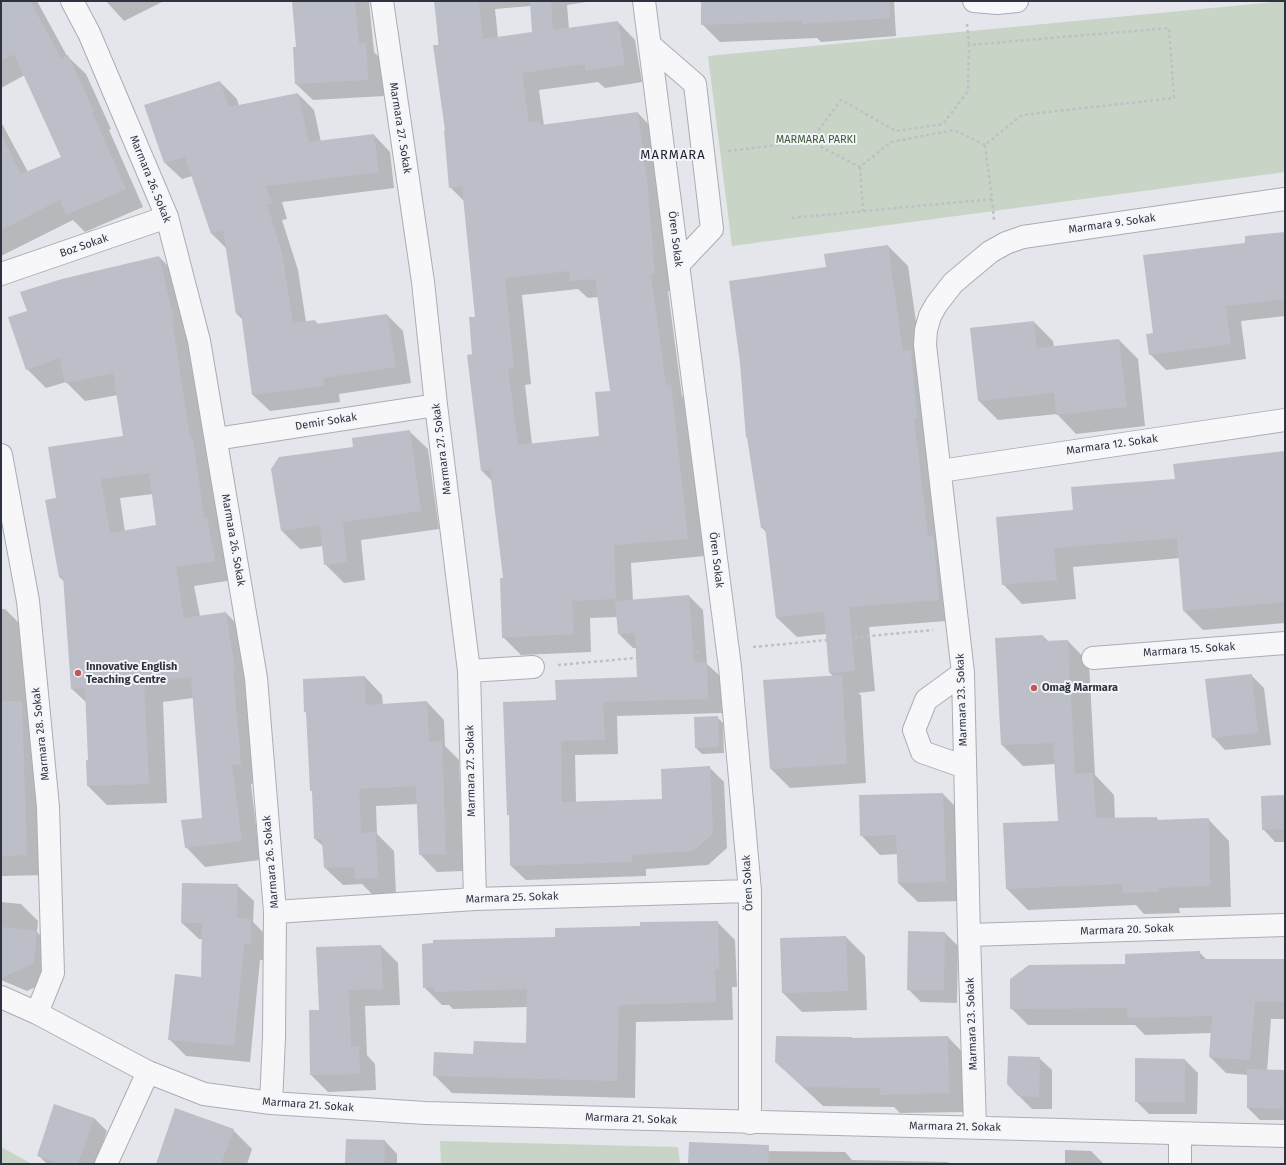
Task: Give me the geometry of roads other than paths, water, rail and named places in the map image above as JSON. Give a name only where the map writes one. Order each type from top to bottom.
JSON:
[{"type":"street","name":"Marmara 26. Sokak","points":[[72,1],[89,33],[167,217],[199,341],[256,678],[275,912],[274,1038],[270,1103]]},
{"type":"street","name":"Marmara 27. Sokak","points":[[382,1],[423,282],[436,405],[469,671],[475,899]]},
{"type":"street","name":"Ören Sokak","points":[[644,1],[730,667],[750,891],[750,1123]]},
{"type":"street","points":[[974,1],[997,3],[1017,1]]},
{"type":"street","points":[[650,45],[694,84],[696,92],[712,229],[678,265]]},
{"type":"street","name":"Marmara 9. Sokak","points":[[953,284],[990,252],[1006,243],[1023,237],[1285,199]]},
{"type":"street","name":"Boz Sokak","points":[[1,274],[167,217]]},
{"type":"street","name":"Marmara 23. Sokak","points":[[953,284],[936,305],[930,316],[926,330],[925,345],[963,672],[969,934],[976,1127]]},
{"type":"street","name":"Demir Sokak","points":[[216,439],[436,405]]},
{"type":"street","name":"Marmara 12. Sokak","points":[[940,471],[1285,420]]},
{"type":"street","name":"Marmara 28. Sokak","points":[[1,455],[28,601],[48,806],[53,973],[37,1013]]},
{"type":"street","name":"Marmara 15. Sokak","points":[[1093,658],[1285,643]]},
{"type":"street","points":[[469,671],[533,668]]},
{"type":"street","points":[[963,672],[926,700],[914,730],[922,752],[965,767]]},
{"type":"street","name":"Marmara 25. Sokak","points":[[275,912],[475,899],[750,891]]},
{"type":"street","name":"Marmara 20. Sokak","points":[[969,934],[1285,925]]},
{"type":"street","name":"Marmara 21. Sokak","points":[[1,997],[37,1013],[148,1072],[204,1094],[270,1103],[425,1113],[750,1123],[976,1127],[1285,1136]]},
{"type":"street","points":[[106,1164],[148,1072]]},
{"type":"street","points":[[1180,1134],[1180,1164]]},
{"type":"place","name":"Innovative English Teaching Centre","points":[[78,673]]},
{"type":"place","name":"Omağ Marmara","points":[[1034,688]]},
{"type":"district","name":"MARMARA","points":[[673,155]]},
{"type":"park label","name":"MARMARA PARKI","points":[[816,140]]}]
